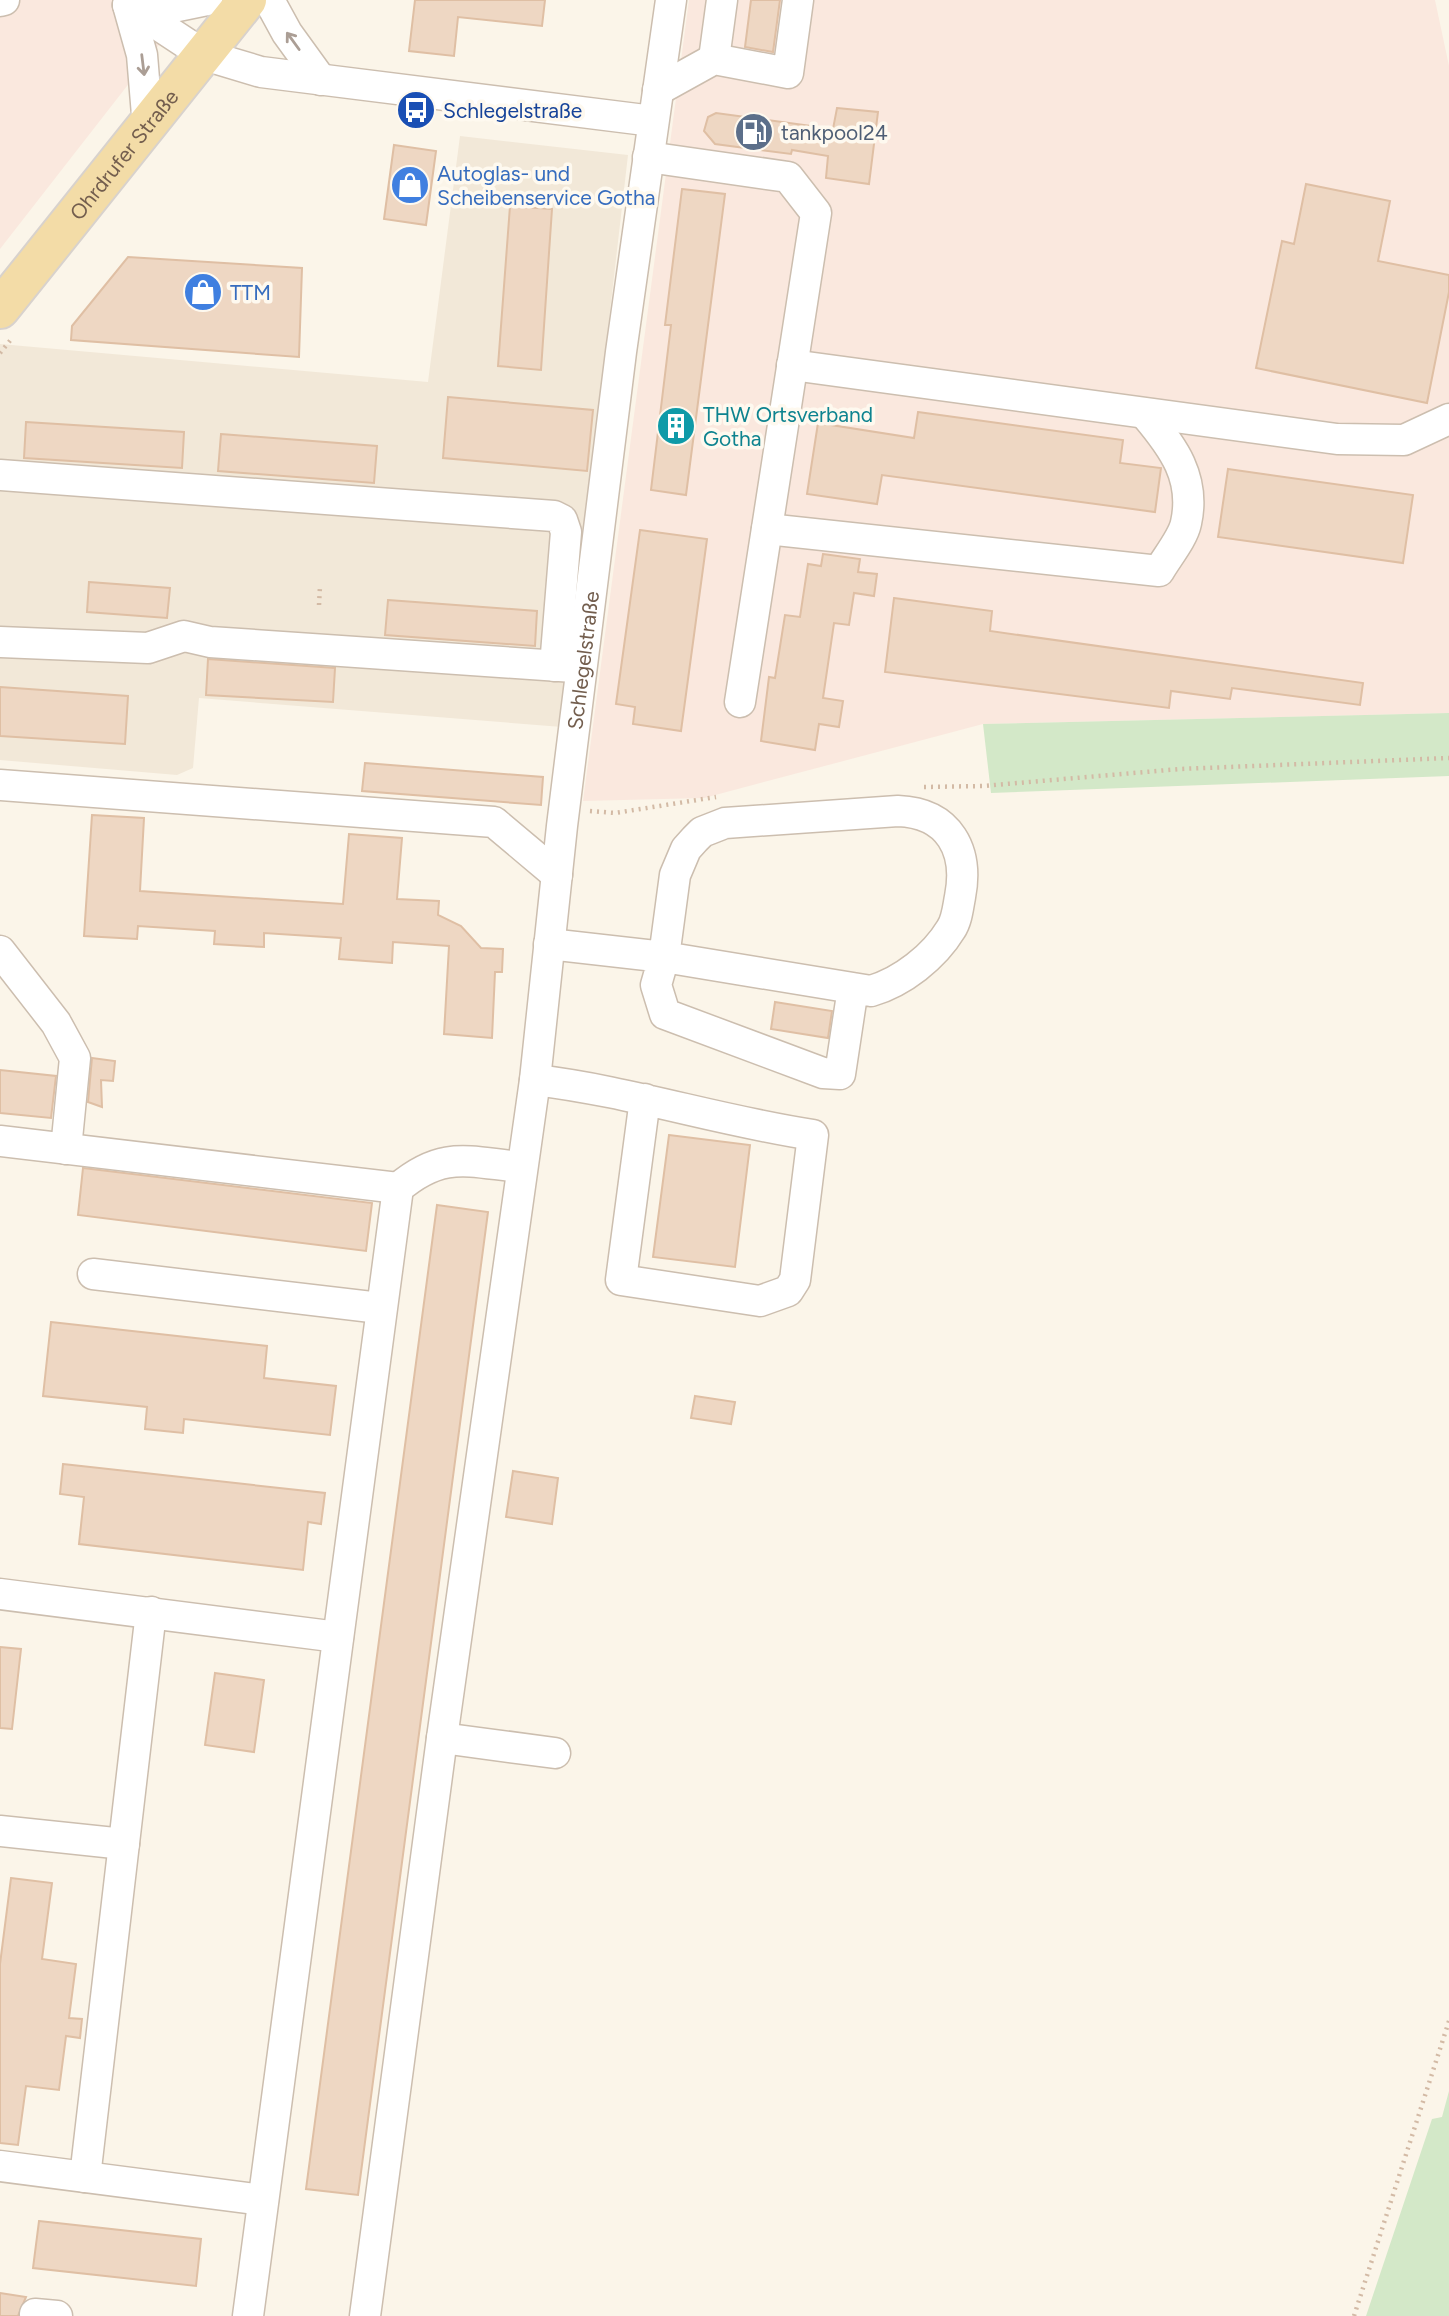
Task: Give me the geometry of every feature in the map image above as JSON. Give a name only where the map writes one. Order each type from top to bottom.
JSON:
[{"type":"main road","name":"Ohrdrufer Straße","points":[[0,309],[247,0]]},
{"type":"street","points":[[121,2],[167,8],[207,0]]},
{"type":"street","points":[[270,0],[287,33],[321,80]]},
{"type":"street","name":"Schlegelstraße","points":[[365,2316],[442,1738],[535,1080],[563,817],[569,667],[671,0]]},
{"type":"street","points":[[714,59],[722,0]]},
{"type":"street","points":[[658,90],[714,59],[788,73],[798,0]]},
{"type":"street","points":[[121,2],[204,55],[261,72],[653,121]]},
{"type":"street","points":[[121,2],[142,55],[148,127]]},
{"type":"street","points":[[648,157],[788,177],[816,213],[740,702]]},
{"type":"street","points":[[792,365],[1337,439],[1404,440],[1449,419]]},
{"type":"street","points":[[767,529],[1159,570],[1186,524],[1187,478],[1174,449],[1146,415]]},
{"type":"street","points":[[0,475],[554,516],[562,520],[566,532],[569,667],[210,642],[184,636],[148,648],[0,642]]},
{"type":"street","points":[[0,785],[494,822],[557,875]]},
{"type":"street","points":[[550,944],[664,957],[853,988],[871,991],[889,986],[922,963],[952,928],[964,868],[961,854],[949,833],[929,817],[898,811],[725,823],[702,832],[686,849],[675,875],[664,957],[656,985],[665,1014],[823,1073],[840,1074],[853,988]]},
{"type":"street","points":[[0,951],[56,1023],[75,1058],[66,1149]]},
{"type":"street","points":[[535,1080],[593,1087],[645,1099],[744,1125],[813,1135],[795,1280],[788,1291],[760,1301],[621,1280],[645,1099]]},
{"type":"street","points":[[0,1141],[398,1188],[434,1163],[460,1161],[521,1167]]},
{"type":"street","points":[[248,2316],[398,1188]]},
{"type":"street","points":[[93,1274],[380,1308]]},
{"type":"street","points":[[0,1594],[338,1637]]},
{"type":"street","points":[[85,2177],[151,1612]]},
{"type":"street","points":[[442,1738],[555,1753]]},
{"type":"street","points":[[0,1831],[124,1844]]},
{"type":"street","points":[[0,2166],[263,2200]]},
{"type":"path","points":[[319,604],[320,586]]},
{"type":"path","points":[[922,787],[983,786],[1180,769],[1449,758]]},
{"type":"path","points":[[563,817],[615,813],[729,796]]},
{"type":"path","points":[[1354,2316],[1449,2021]]},
{"type":"shaded area","points":[[0,0],[194,0],[0,249]]},
{"type":"shaded area","points":[[689,0],[1435,0],[1449,66],[1449,713],[983,724],[704,798],[583,801]]},
{"type":"shaded area","points":[[460,136],[628,155],[562,727],[199,698],[193,768],[177,775],[0,760],[0,344],[428,382]]},
{"type":"green space","points":[[1449,713],[1449,776],[991,793],[983,724]]},
{"type":"green space","points":[[1449,2091],[1449,2316],[1366,2316],[1432,2119],[1442,2117]]},
{"type":"building","points":[[415,0],[545,0],[542,26],[458,17],[454,56],[409,51]]},
{"type":"building","points":[[751,0],[780,0],[773,52],[745,47]]},
{"type":"building","points":[[837,108],[878,112],[869,184],[826,178],[828,156],[792,150],[791,154],[715,144],[704,131],[708,117],[716,113],[833,129]]},
{"type":"building","name":"Autoglas- und Scheibenservice Gotha","points":[[394,145],[436,151],[426,225],[384,219]]},
{"type":"building","points":[[1306,184],[1390,201],[1378,261],[1449,275],[1449,292],[1427,403],[1256,368],[1282,241],[1294,244]]},
{"type":"building","points":[[682,189],[725,194],[686,495],[651,490],[671,325],[665,325]]},
{"type":"building","points":[[510,206],[552,209],[541,370],[498,366]]},
{"type":"building","points":[[128,257],[302,268],[299,357],[71,340],[72,326]]},
{"type":"building","points":[[448,397],[593,410],[587,471],[443,458]]},
{"type":"building","points":[[918,412],[1123,440],[1120,463],[1161,468],[1155,512],[882,475],[877,504],[807,494],[818,423],[914,438]]},
{"type":"building","points":[[26,422],[184,432],[182,468],[24,458]]},
{"type":"building","points":[[221,434],[377,446],[374,483],[218,471]]},
{"type":"building","points":[[1228,469],[1413,495],[1403,563],[1218,537]]},
{"type":"building","points":[[640,530],[707,539],[681,731],[633,724],[635,707],[616,704]]},
{"type":"building","points":[[823,554],[860,559],[858,572],[877,574],[874,596],[854,593],[849,625],[834,623],[823,698],[843,701],[839,727],[819,724],[815,750],[761,741],[769,677],[775,678],[785,615],[800,617],[808,564],[821,566]]},
{"type":"building","points":[[89,582],[170,588],[167,618],[87,612]]},
{"type":"building","points":[[894,598],[992,611],[990,631],[1363,683],[1360,705],[1232,688],[1230,699],[1171,691],[1169,708],[885,672]]},
{"type":"building","points":[[388,600],[537,611],[535,646],[385,635]]},
{"type":"building","points":[[208,659],[335,668],[333,702],[206,695]]},
{"type":"building","points":[[0,687],[128,696],[125,744],[0,736]]},
{"type":"building","points":[[365,763],[543,777],[541,805],[362,791]]},
{"type":"building","points":[[92,815],[144,818],[140,891],[343,904],[349,834],[402,838],[397,899],[439,901],[438,915],[461,926],[481,948],[503,949],[502,972],[495,972],[492,1038],[444,1034],[449,946],[393,942],[392,963],[339,959],[341,938],[264,933],[264,947],[214,944],[215,931],[138,926],[137,939],[84,936]]},
{"type":"building","points":[[775,1002],[832,1011],[828,1038],[771,1029]]},
{"type":"building","points":[[92,1058],[115,1061],[113,1081],[101,1080],[102,1107],[88,1102]]},
{"type":"building","points":[[0,1070],[56,1076],[51,1118],[0,1113]]},
{"type":"building","points":[[669,1135],[750,1145],[735,1267],[653,1257]]},
{"type":"building","points":[[83,1168],[372,1203],[366,1251],[78,1215]]},
{"type":"building","points":[[437,1205],[488,1212],[358,2195],[306,2189]]},
{"type":"building","points":[[51,1322],[267,1346],[264,1378],[336,1386],[330,1435],[184,1419],[183,1433],[145,1429],[147,1407],[43,1396]]},
{"type":"building","points":[[695,1396],[735,1402],[731,1424],[691,1418]]},
{"type":"building","points":[[63,1464],[325,1493],[321,1524],[308,1522],[303,1570],[79,1544],[84,1497],[60,1494]]},
{"type":"building","points":[[513,1471],[558,1478],[552,1524],[506,1517]]},
{"type":"building","points":[[0,1647],[21,1649],[12,1729],[0,1728]]},
{"type":"building","points":[[215,1673],[264,1680],[254,1752],[205,1745]]},
{"type":"building","points":[[11,1878],[52,1883],[42,1959],[76,1964],[69,2018],[82,2019],[80,2038],[66,2036],[59,2090],[26,2086],[18,2145],[0,2143],[0,1964]]},
{"type":"building","points":[[39,2221],[201,2239],[196,2286],[33,2268]]},
{"type":"building","points":[[0,2293],[26,2297],[18,2316],[0,2316]]},
{"type":"place","name":"Schlegelstraße","points":[[416,110]]},
{"type":"place","name":"tankpool24","points":[[754,132]]},
{"type":"place","name":"Autoglas- und Scheibenservice Gotha","points":[[410,185]]},
{"type":"place","name":"TTM","points":[[203,292]]},
{"type":"place","name":"THW Ortsverband Gotha","points":[[676,426]]}]
